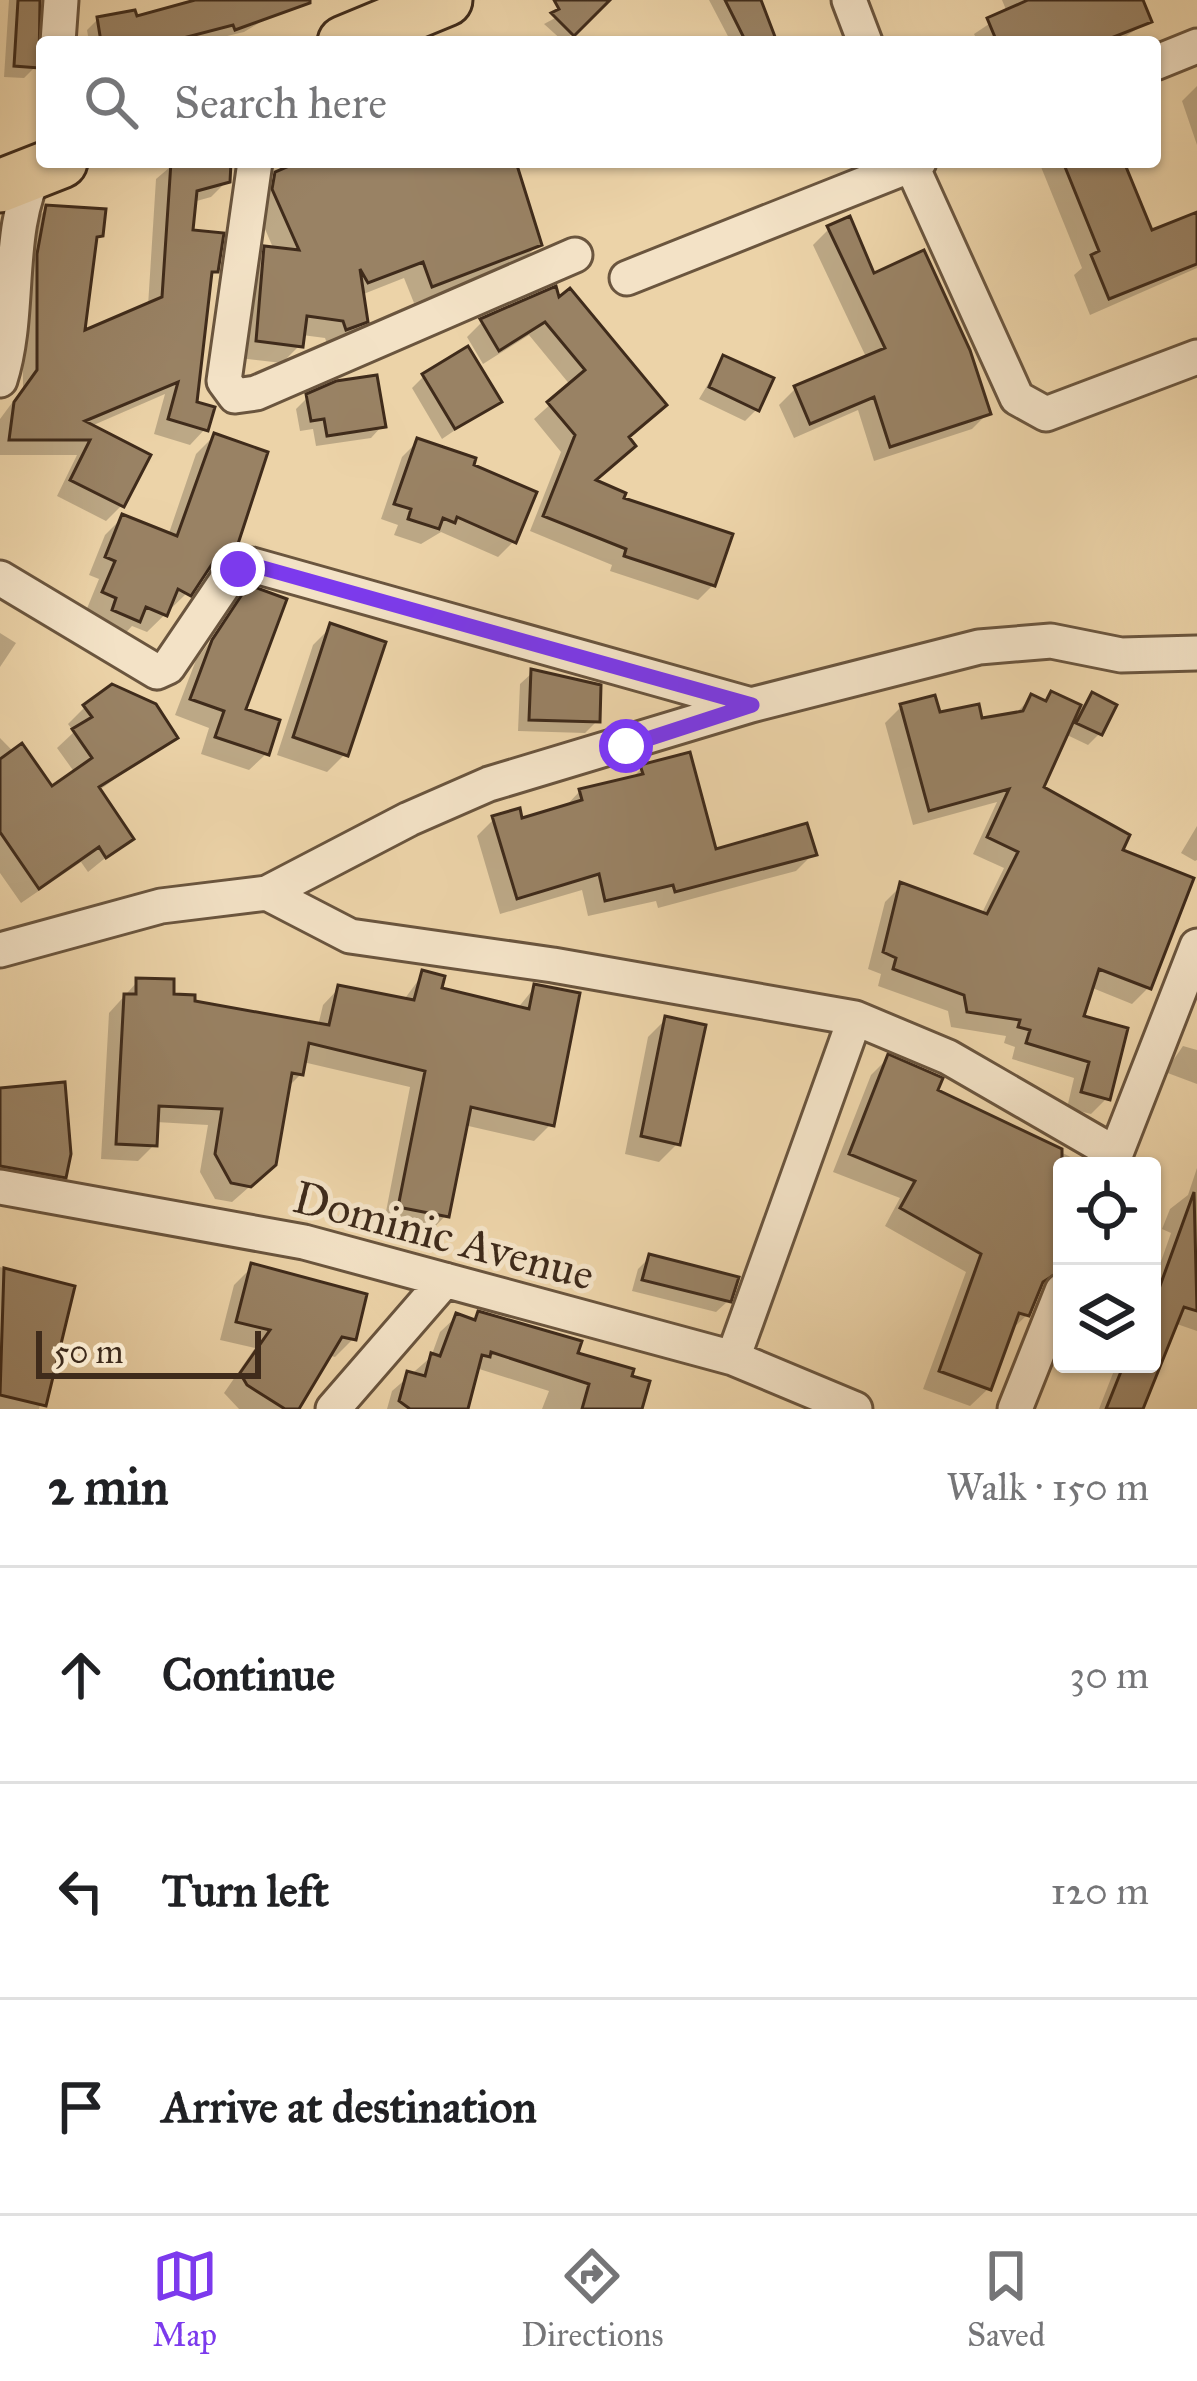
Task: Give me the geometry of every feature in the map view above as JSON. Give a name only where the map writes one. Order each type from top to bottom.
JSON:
[{"type":"main road","points":[[359,36],[446,0]]},
{"type":"street","points":[[58,36],[61,0]]},
{"type":"street","points":[[849,0],[863,36]]},
{"type":"street","points":[[1161,61],[1197,46]]},
{"type":"street","points":[[254,168],[224,381],[235,396],[256,393],[575,255]]},
{"type":"street","points":[[627,278],[902,168]]},
{"type":"street","points":[[916,168],[1017,398],[1030,409],[1046,414],[1197,357]]},
{"type":"street","points":[[0,380],[18,273],[19,216],[34,170]]},
{"type":"street","points":[[0,578],[157,672],[168,668],[229,577],[252,565],[752,705]]},
{"type":"street","points":[[0,950],[160,906],[267,893],[409,819],[489,784],[752,705],[979,646],[1051,641],[1121,656],[1197,653]]},
{"type":"street","points":[[267,893],[350,936],[554,965],[854,1018],[948,1058],[1109,1157]]},
{"type":"street","points":[[1115,1157],[1197,946]]},
{"type":"street","points":[[734,1358],[854,1018]]},
{"type":"street","name":"Dominic Avenue","points":[[0,1187],[304,1242],[734,1358],[809,1401],[855,1409]]},
{"type":"street","points":[[333,1409],[445,1280]]},
{"type":"street","points":[[1015,1409],[1053,1314]]},
{"type":"building","points":[[18,0],[40,0],[36,68],[14,66]]},
{"type":"building","points":[[195,0],[310,0],[235,30],[233,25],[191,36],[100,36],[97,17],[135,10],[137,16]]},
{"type":"building","points":[[554,0],[610,0],[574,36],[551,13],[559,9]]},
{"type":"building","points":[[725,0],[761,0],[775,36],[743,36]]},
{"type":"building","points":[[1028,0],[1143,0],[1152,22],[1116,36],[994,36],[987,18]]},
{"type":"building","points":[[171,168],[231,168],[230,182],[197,191],[193,230],[224,233],[218,272],[212,272],[197,402],[215,407],[208,431],[168,419],[178,382],[85,421],[151,455],[124,507],[70,480],[90,440],[9,440],[14,402],[37,370],[37,254],[46,205],[106,209],[103,236],[97,237],[85,330],[162,297]]},
{"type":"building","points":[[284,168],[518,168],[542,245],[432,287],[423,262],[368,283],[360,269],[368,322],[346,330],[343,321],[307,316],[303,347],[256,341],[264,246],[299,250],[272,189],[275,172]]},
{"type":"building","points":[[1065,168],[1126,168],[1152,230],[1197,212],[1197,264],[1109,299],[1091,255],[1099,251]]},
{"type":"building","points":[[850,216],[874,273],[924,250],[970,350],[991,414],[890,447],[874,397],[810,424],[794,386],[885,348],[827,226]]},
{"type":"building","points":[[556,286],[559,297],[570,288],[667,405],[629,437],[636,446],[596,480],[626,493],[624,498],[733,534],[715,586],[624,556],[626,549],[543,516],[575,435],[547,402],[585,370],[545,322],[499,351],[480,319]]},
{"type":"building","points":[[468,346],[502,402],[455,429],[422,374]]},
{"type":"building","points":[[723,355],[774,378],[759,411],[709,387]]},
{"type":"building","points":[[377,375],[386,427],[327,436],[324,419],[311,421],[306,394],[336,381]]},
{"type":"building","points":[[214,433],[268,452],[236,550],[212,564],[191,596],[178,589],[167,616],[146,607],[140,622],[112,610],[116,598],[102,592],[115,561],[105,557],[122,514],[177,536]]},
{"type":"building","points":[[417,438],[476,458],[474,465],[537,492],[516,543],[457,517],[455,523],[443,518],[439,529],[408,519],[411,509],[394,504]]},
{"type":"building","points":[[254,587],[287,599],[246,709],[280,720],[269,755],[215,737],[224,711],[190,699],[212,640],[243,593]]},
{"type":"building","points":[[330,623],[386,642],[348,756],[293,737]]},
{"type":"building","points":[[531,669],[601,685],[600,722],[529,720]]},
{"type":"building","points":[[112,684],[156,704],[178,738],[99,787],[134,839],[106,858],[99,847],[39,889],[0,832],[0,759],[22,743],[52,786],[92,758],[72,729],[92,717],[83,705]]},
{"type":"building","points":[[1051,691],[1081,705],[1044,787],[1130,835],[1123,850],[1194,878],[1151,989],[1099,969],[1084,1016],[1128,1028],[1110,1100],[1081,1092],[1089,1062],[1026,1043],[1030,1030],[1018,1027],[1020,1020],[967,1012],[964,995],[893,969],[896,958],[883,952],[900,882],[987,914],[1018,852],[987,837],[1009,789],[929,811],[900,704],[935,695],[940,712],[979,704],[982,718],[1023,711],[1031,694],[1046,701]]},
{"type":"building","points":[[1092,692],[1117,705],[1102,735],[1076,723]]},
{"type":"building","points":[[690,752],[716,849],[807,823],[817,855],[675,892],[673,885],[605,901],[599,874],[517,899],[492,816],[520,808],[522,818],[582,800],[579,789],[643,774],[640,765]]},
{"type":"building","points":[[422,970],[445,976],[442,988],[529,1009],[534,984],[580,993],[554,1126],[471,1107],[449,1217],[398,1207],[425,1071],[309,1043],[303,1075],[292,1073],[276,1165],[251,1187],[231,1183],[215,1154],[222,1109],[159,1106],[157,1146],[116,1144],[124,994],[136,994],[136,978],[174,979],[174,994],[195,995],[195,1001],[329,1025],[338,985],[414,1000]]},
{"type":"building","points":[[665,1016],[706,1025],[680,1145],[641,1136]]},
{"type":"building","points":[[888,1054],[943,1078],[938,1090],[1062,1149],[1062,1157],[1053,1157],[1053,1276],[1043,1282],[1029,1316],[1019,1313],[991,1390],[939,1371],[981,1254],[900,1208],[915,1181],[849,1154]]},
{"type":"building","points":[[65,1082],[71,1154],[66,1178],[0,1166],[0,1088]]},
{"type":"building","points":[[1194,1192],[1197,1311],[1184,1307],[1161,1364],[1161,1283]]},
{"type":"building","points":[[649,1254],[739,1277],[731,1302],[642,1280]]},
{"type":"building","points":[[251,1263],[367,1294],[356,1340],[342,1337],[299,1409],[285,1409],[247,1385],[240,1373],[270,1330],[236,1322]]},
{"type":"building","points":[[4,1268],[75,1286],[46,1406],[0,1395]]},
{"type":"building","points":[[478,1311],[582,1341],[578,1353],[634,1369],[632,1376],[650,1381],[642,1409],[582,1409],[589,1384],[491,1352],[490,1357],[482,1355],[468,1409],[410,1409],[399,1401],[407,1371],[425,1376],[431,1353],[440,1356],[456,1313],[475,1320]]},
{"type":"building","points":[[1120,1373],[1157,1373],[1143,1409],[1106,1409]]},
{"type":"route","points":[[238,569],[252,565],[752,705],[626,746]]}]
